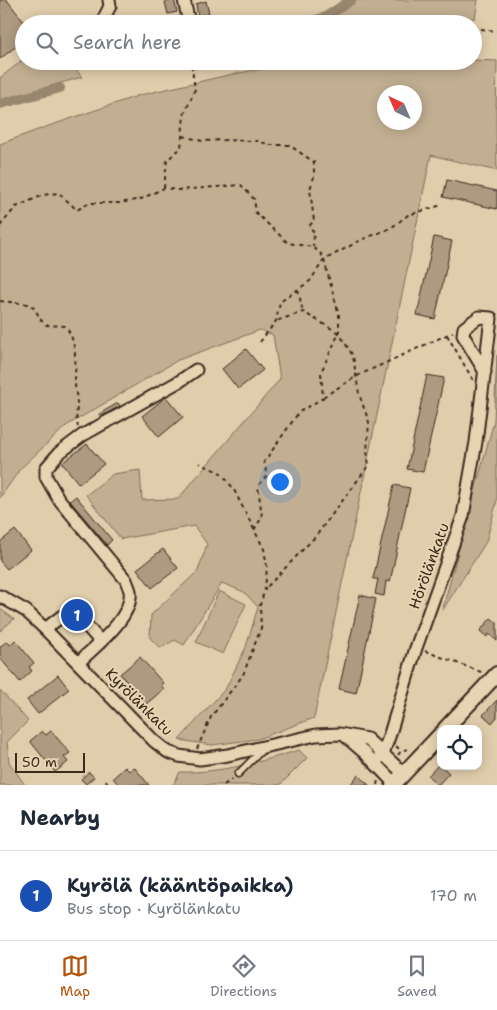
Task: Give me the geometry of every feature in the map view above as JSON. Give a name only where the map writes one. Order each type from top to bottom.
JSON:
[{"type":"street","points":[[106,15],[110,6],[109,0]]},
{"type":"street","points":[[184,0],[187,15]]},
{"type":"street","name":"Hörölänkatu","points":[[375,763],[383,753],[416,648],[462,516],[476,442],[491,318],[479,317],[464,328]]},
{"type":"street","points":[[464,328],[463,336],[485,372]]},
{"type":"street","points":[[78,663],[120,621],[127,606],[130,593],[126,580],[58,498],[46,477],[46,468],[59,452],[83,435],[180,381],[196,370]]},
{"type":"street","name":"Kyrölänkatu","points":[[0,596],[26,611],[154,741],[168,752],[179,756],[200,759],[316,734],[343,734],[368,739],[383,753],[397,780]]},
{"type":"street","points":[[45,629],[62,616],[77,616],[100,641]]},
{"type":"street","points":[[448,725],[492,674]]},
{"type":"street","points":[[343,734],[397,780],[437,738]]},
{"type":"lane","points":[[238,774],[268,745]]},
{"type":"path","points":[[482,29],[497,31]]},
{"type":"path","points":[[164,188],[166,160],[181,148],[184,115],[195,89],[192,70]]},
{"type":"path","points":[[183,136],[202,141],[242,140],[258,141],[270,145],[289,145],[314,162],[314,177],[310,189],[314,220],[309,226],[314,232],[313,247]]},
{"type":"path","points":[[0,226],[16,207],[44,195],[59,193],[77,210],[89,203],[120,203],[141,199],[164,188],[179,190],[210,189],[241,185],[254,199],[256,213],[288,243],[313,247],[321,254],[324,260],[339,315],[339,333],[321,372],[323,398]]},
{"type":"path","points":[[260,342],[276,321],[280,302],[310,281],[324,260],[361,240],[391,228],[408,215],[442,205]]},
{"type":"path","points":[[264,589],[316,536],[369,465],[367,451],[369,422],[359,394],[353,356],[339,333],[303,312],[298,289]]},
{"type":"path","points":[[0,301],[29,304],[35,310],[40,320],[46,325],[65,326],[70,332],[76,368],[77,404],[75,415],[78,428],[83,435]]},
{"type":"path","points":[[276,321],[303,312]]},
{"type":"path","points":[[254,530],[262,518],[258,486],[266,475],[264,462],[298,412],[357,376],[464,328]]},
{"type":"path","points":[[447,335],[474,382]]},
{"type":"path","points":[[198,752],[196,752],[210,717],[243,675],[261,628],[260,605],[268,567],[264,549],[233,488],[221,473],[199,462]]},
{"type":"path","points":[[416,648],[492,674]]},
{"type":"path","points":[[224,785],[238,774]]},
{"type":"path","points":[[106,780],[108,785]]},
{"type":"shaded area","points":[[357,0],[478,0],[476,15],[335,15]]},
{"type":"shaded area","points":[[482,60],[497,61],[497,171],[431,155],[314,718],[258,739],[212,745],[179,740],[226,688],[246,647],[258,607],[244,592],[222,583],[184,645],[175,640],[160,648],[150,638],[151,615],[198,571],[207,544],[194,526],[121,539],[86,495],[113,474],[140,470],[142,500],[178,499],[280,379],[273,335],[260,330],[178,360],[66,426],[20,469],[0,498],[0,144],[140,95],[255,70],[482,70]]},
{"type":"shaded area","points":[[15,66],[15,70],[76,70],[82,77],[0,100],[0,78]]},
{"type":"shaded area","points":[[497,355],[497,500],[486,542],[442,611],[494,421]]},
{"type":"shaded area","points":[[219,591],[246,604],[223,654],[196,642]]},
{"type":"shaded area","points":[[0,609],[14,619],[0,631]]},
{"type":"shaded area","points":[[0,690],[28,721],[7,742],[9,762],[25,785],[0,785]]},
{"type":"shaded area","points":[[299,750],[307,758],[280,785],[173,785],[180,772],[225,769]]},
{"type":"building","points":[[0,0],[7,0],[19,15],[15,15],[15,47],[0,59]]},
{"type":"building","points":[[174,0],[177,12],[168,14],[165,2]]},
{"type":"building","points":[[206,1],[209,14],[198,15],[196,4]]},
{"type":"building","points":[[447,180],[497,191],[497,209],[443,197]]},
{"type":"building","points":[[434,237],[452,241],[435,319],[417,315]]},
{"type":"building","points":[[246,349],[263,370],[238,389],[222,369]]},
{"type":"building","points":[[427,375],[444,378],[423,472],[407,469]]},
{"type":"building","points":[[166,397],[183,417],[159,437],[142,416]]},
{"type":"building","points":[[118,403],[120,406],[100,417],[99,414]]},
{"type":"building","points":[[87,444],[104,464],[79,484],[62,463]]},
{"type":"building","points":[[394,485],[410,488],[390,582],[386,581],[384,596],[375,594],[378,579],[373,579]]},
{"type":"building","points":[[76,496],[112,540],[107,545],[70,501]]},
{"type":"building","points":[[15,530],[31,550],[7,569],[0,561],[0,542]]},
{"type":"building","points":[[163,549],[178,568],[152,588],[137,569]]},
{"type":"building","points":[[360,595],[376,599],[356,693],[339,689]]},
{"type":"building","points":[[491,618],[497,623],[497,641],[489,634],[487,637],[480,631]]},
{"type":"building","points":[[15,640],[34,663],[29,667],[32,671],[20,682],[0,658],[0,647],[7,641],[10,645]]},
{"type":"building","points":[[140,657],[163,683],[161,685],[164,689],[146,704],[120,674]]},
{"type":"building","points":[[58,675],[69,689],[38,714],[27,700]]},
{"type":"building","points":[[497,700],[497,717],[492,723],[483,715]]},
{"type":"building","points":[[42,731],[46,735],[51,731],[70,753],[64,757],[68,762],[55,772],[30,741]]},
{"type":"building","points":[[437,766],[437,770],[446,770],[449,773],[438,785],[428,776]]},
{"type":"building","points":[[125,767],[129,771],[134,767],[149,785],[119,785],[113,778]]},
{"type":"building","points":[[89,772],[94,777],[86,784],[81,779]]},
{"type":"building","points":[[358,775],[369,785],[350,785]]},
{"type":"waterway","points":[[329,15],[351,0]]},
{"type":"waterway","points":[[0,104],[60,88]]},
{"type":"place","name":"Kyrölä (kääntöpaikka)","points":[[77,615]]}]
